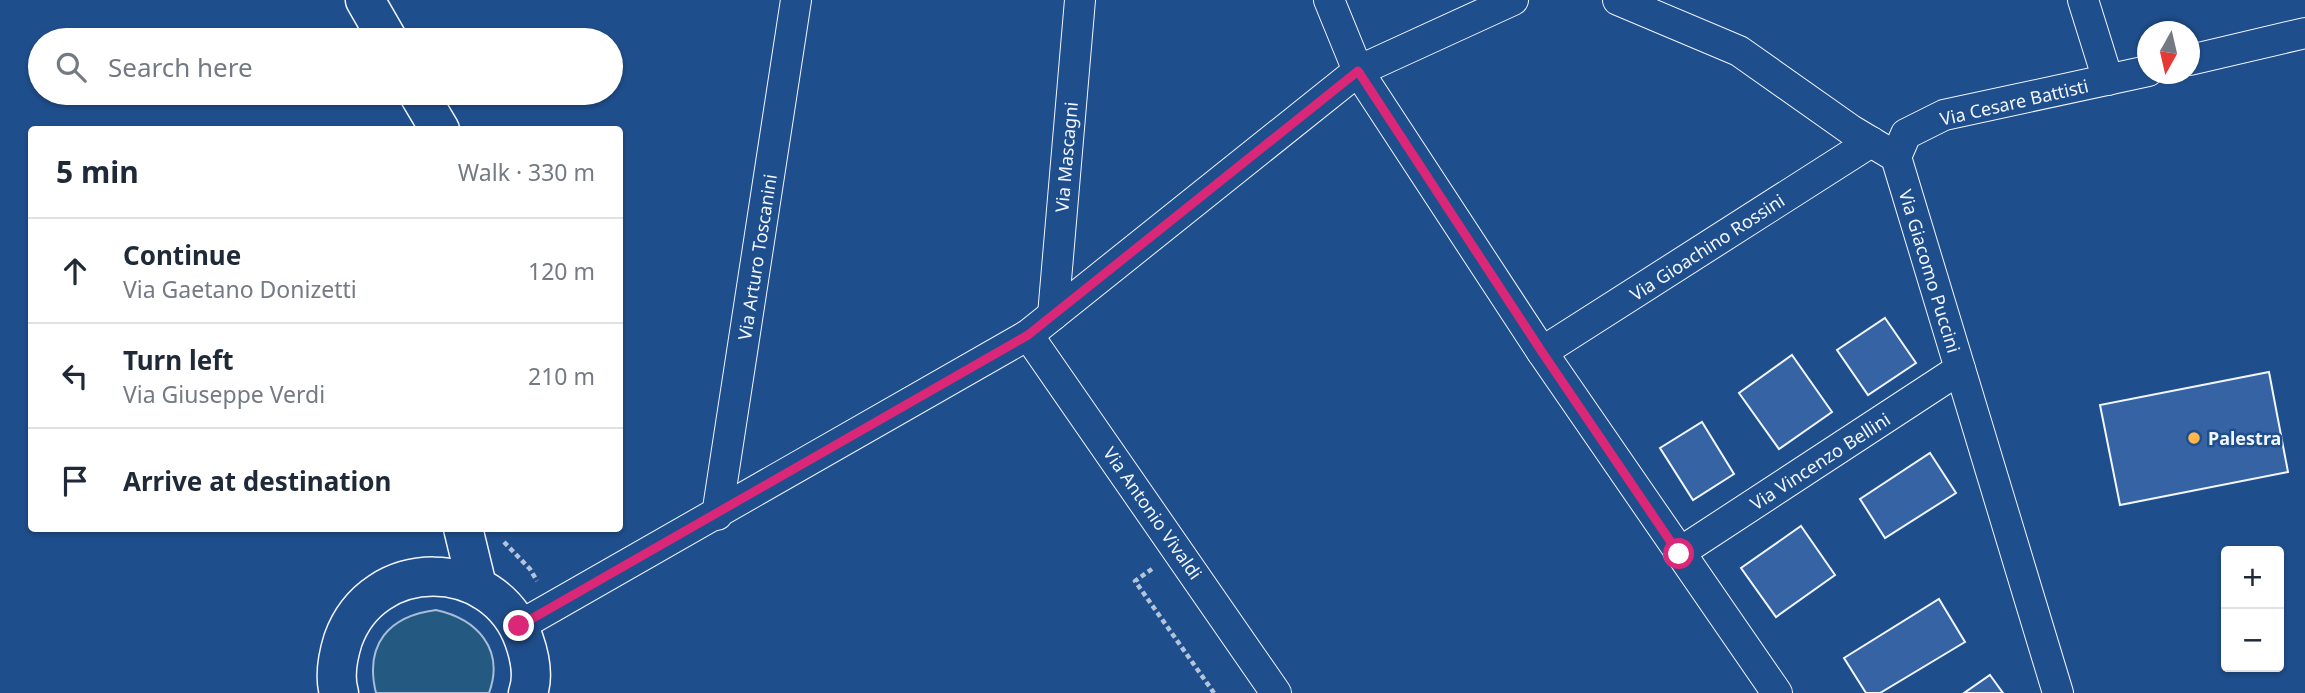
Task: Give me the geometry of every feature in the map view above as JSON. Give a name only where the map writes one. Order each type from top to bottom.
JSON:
[{"type":"street","points":[[365,0],[381,28]]},
{"type":"street","name":"Via Arturo Toscanini","points":[[717,515],[796,0]]},
{"type":"street","name":"Via Mascagni","points":[[1053,315],[1080,0]]},
{"type":"street","points":[[1329,0],[1358,71],[1542,352],[1777,693]]},
{"type":"street","points":[[519,626],[1028,335],[1358,71],[1513,0]]},
{"type":"street","points":[[1618,0],[1739,51],[1883,149]]},
{"type":"street","points":[[2083,0],[2108,80]]},
{"type":"street","points":[[2200,58],[2305,33]]},
{"type":"street","name":"Via Cesare Battisti","points":[[1883,149],[1944,115],[2137,73]]},
{"type":"street","points":[[425,105],[438,126]]},
{"type":"street","name":"Via Gioachino Rossini","points":[[1542,352],[1883,149]]},
{"type":"street","name":"Via Giacomo Puccini","points":[[1883,149],[1960,369],[2057,693]]},
{"type":"street","name":"Via Antonio Vivaldi","points":[[1028,335],[1276,693]]},
{"type":"street","name":"Via Vincenzo Bellini","points":[[1679,554],[1960,369]]},
{"type":"street","points":[[425,576],[448,532]]},
{"type":"street","points":[[464,532],[477,586]]},
{"type":"street","points":[[340,693],[338,656],[348,626],[368,601],[394,583],[425,576],[453,577],[477,586],[502,602],[519,626],[530,655],[528,693]]},
{"type":"path","points":[[1179,550],[1135,581],[1214,693]]},
{"type":"shaded area","points":[[436,610],[464,621],[484,638],[493,663],[489,693],[376,693],[374,660],[384,635],[405,619]]},
{"type":"building","points":[[1885,318],[1916,363],[1868,395],[1837,350]]},
{"type":"building","points":[[1792,355],[1832,412],[1779,449],[1739,393]]},
{"type":"building","name":"Palestra","points":[[2269,372],[2288,472],[2120,505],[2100,405]]},
{"type":"building","points":[[1702,422],[1734,474],[1693,500],[1660,448]]},
{"type":"building","points":[[1930,453],[1956,493],[1885,538],[1860,499]]},
{"type":"building","points":[[1801,526],[1835,575],[1776,617],[1741,568]]},
{"type":"building","points":[[1939,599],[1965,642],[1880,693],[1866,693],[1844,658]]},
{"type":"building","points":[[1990,675],[2003,693],[1964,693]]},
{"type":"place","name":"Palestra","points":[[2194,438]]},
{"type":"route","points":[[519,626],[1028,335],[1358,71],[1542,352],[1679,554]]}]
